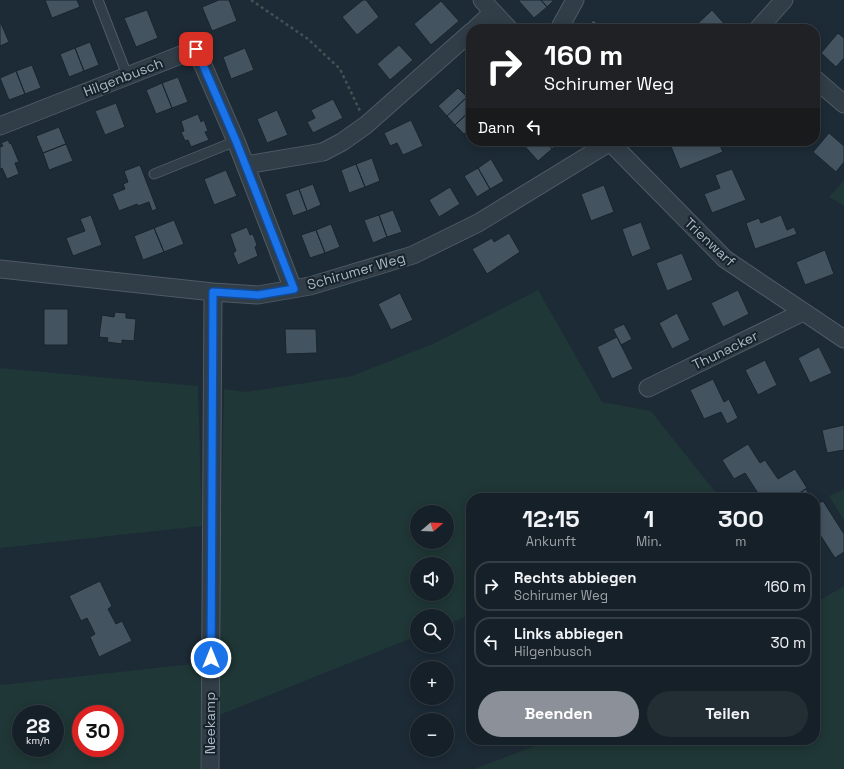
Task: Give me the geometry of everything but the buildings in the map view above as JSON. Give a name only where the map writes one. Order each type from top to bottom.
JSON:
[{"type":"street","points":[[482,0],[492,13],[504,24]]},
{"type":"street","points":[[562,24],[575,0]]},
{"type":"street","points":[[762,24],[784,0]]},
{"type":"street","points":[[480,24],[492,13]]},
{"type":"street","points":[[246,165],[323,152],[342,142],[366,125],[466,36]]},
{"type":"street","name":"Hilgenbusch","points":[[0,126],[196,49],[246,165],[294,289]]},
{"type":"street","points":[[820,83],[844,104]]},
{"type":"street","name":"Schirumer Weg","points":[[0,269],[213,292],[258,295],[310,286],[413,255],[478,223],[602,146]]},
{"type":"street","name":"Trienwarf","points":[[615,146],[725,259],[844,339]]},
{"type":"street","name":"Neekamp","points":[[210,769],[213,292]]},
{"type":"street","name":"Thunacker","points":[[648,388],[803,312]]},
{"type":"lane","points":[[98,0],[127,75]]},
{"type":"lane","points":[[154,174],[236,141]]},
{"type":"path","points":[[251,0],[308,39],[340,69],[366,125]]},
{"type":"green space","points":[[844,180],[844,206],[829,197]]},
{"type":"green space","points":[[538,290],[602,402],[651,411],[716,493],[466,493],[466,617],[454,621],[454,609],[410,609],[410,639],[217,716],[224,389],[246,392],[352,376],[435,343]]},
{"type":"green space","points":[[0,368],[198,386],[202,526],[0,548]]},
{"type":"green space","points":[[844,489],[844,520],[829,496]]},
{"type":"green space","points":[[844,586],[844,769],[474,769],[538,745],[820,745],[820,600]]},
{"type":"green space","points":[[202,663],[200,769],[0,769],[0,685]]},
{"type":"route","points":[[196,49],[236,141],[294,289],[258,295],[213,292],[211,658]]}]
